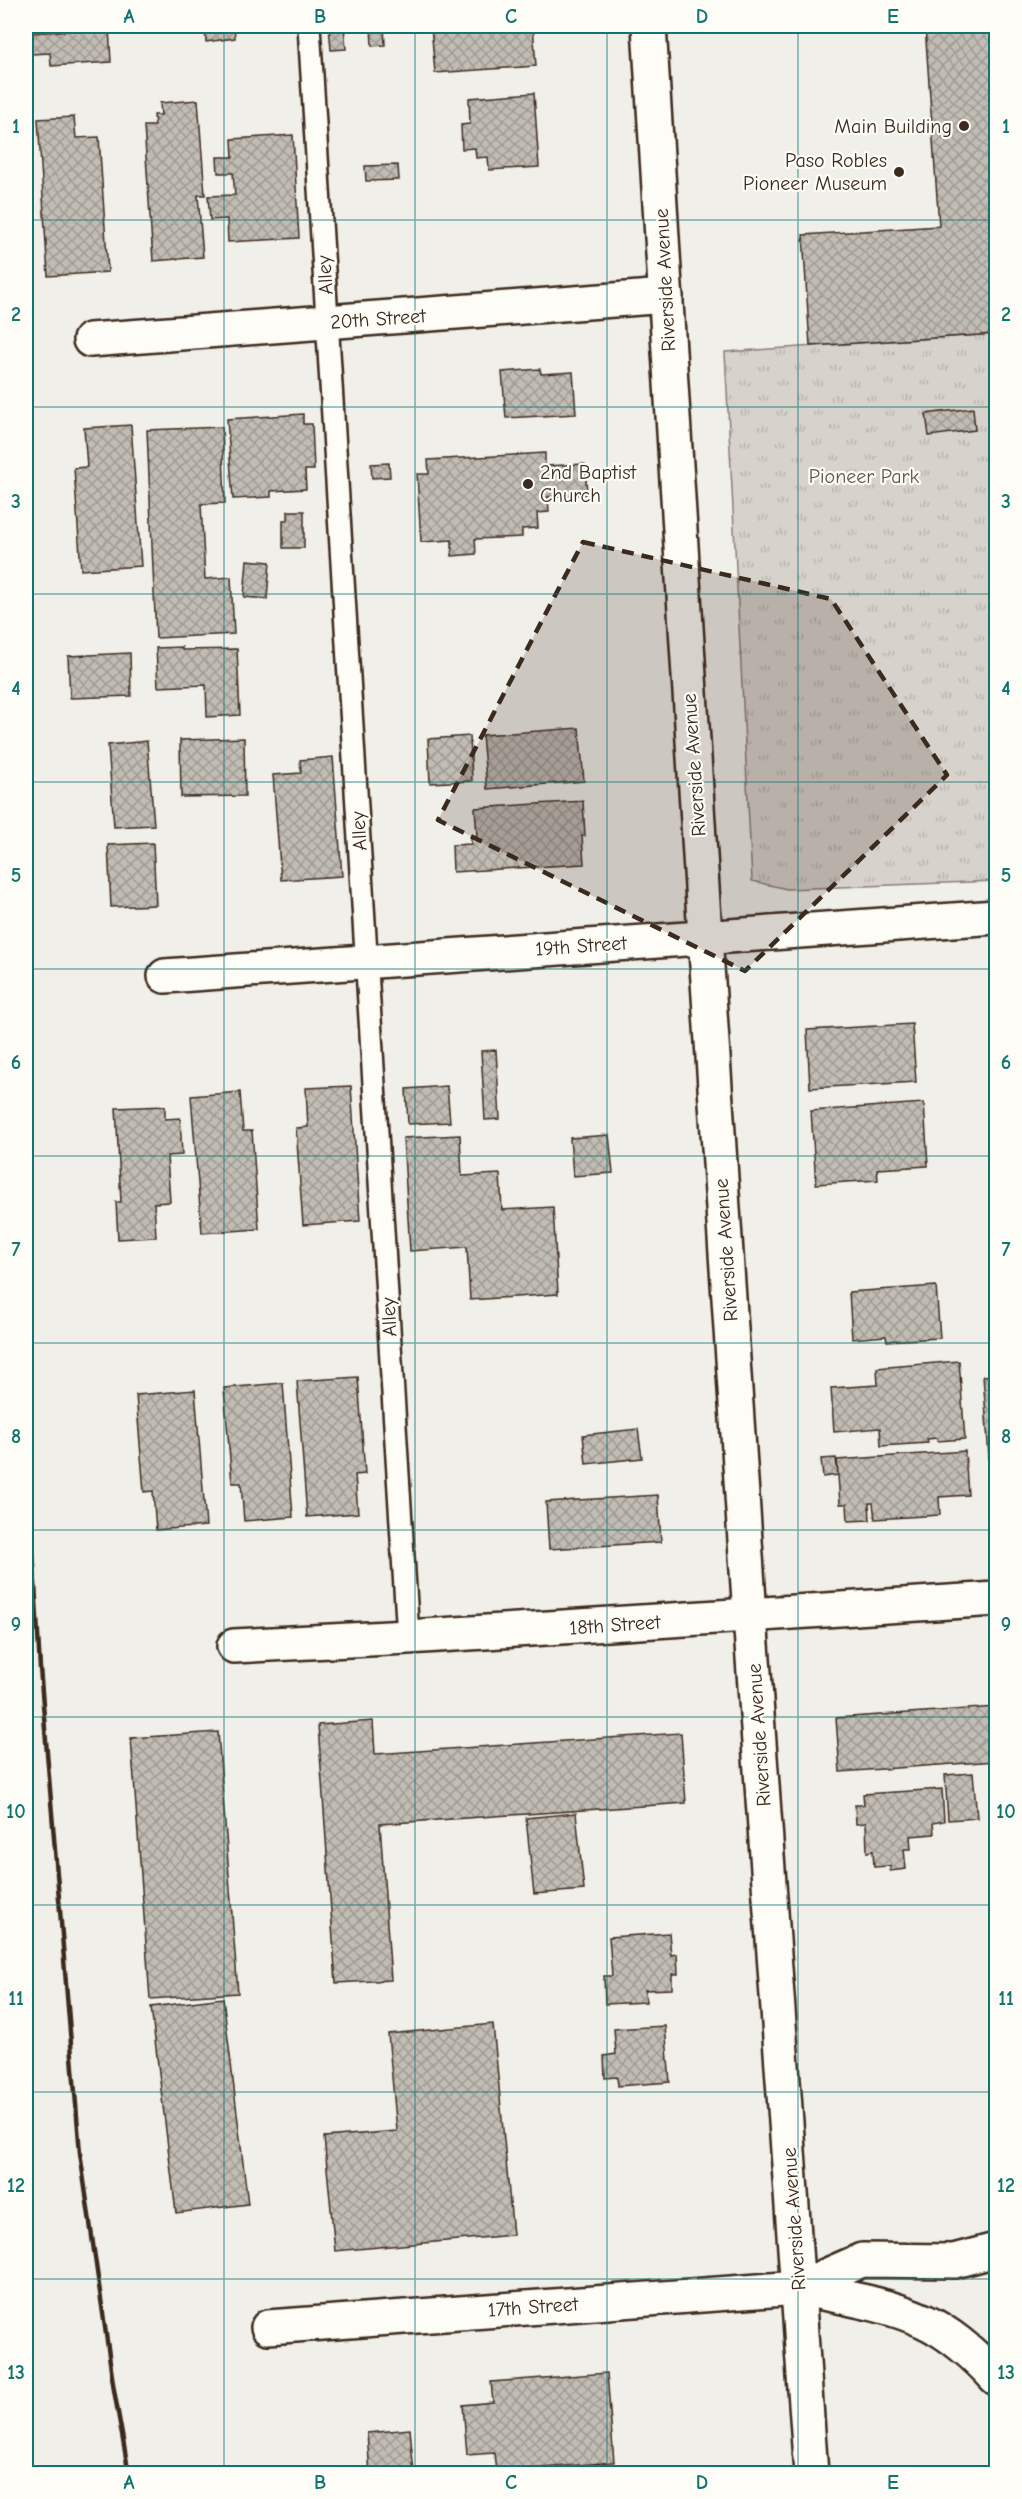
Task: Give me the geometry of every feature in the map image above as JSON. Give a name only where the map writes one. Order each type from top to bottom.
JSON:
[{"type":"main road","name":"Riverside Avenue","points":[[649,26],[705,936],[750,1616],[812,2474]]},
{"type":"main road","name":"20th Street","points":[[90,340],[666,296]]},
{"type":"main road","name":"19th Street","points":[[165,976],[996,917]]},
{"type":"main road","name":"18th Street","points":[[234,1647],[996,1599]]},
{"type":"main road","points":[[798,2288],[862,2260],[954,2261],[996,2250]]},
{"type":"main road","points":[[798,2288],[882,2306],[925,2321],[960,2345],[996,2378]]},
{"type":"main road","name":"17th Street","points":[[268,2327],[798,2288]]},
{"type":"lane","name":"Alley","points":[[309,26],[408,1637]]},
{"type":"highlighted area","points":[[583,542],[831,599],[947,775],[745,971],[438,820]]},
{"type":"green space","name":"Pioneer Park","points":[[996,334],[996,881],[787,889],[752,881],[725,352]]},
{"type":"building","points":[[234,26],[235,38],[206,42],[205,28]]},
{"type":"building","points":[[329,26],[344,26],[346,49],[331,50]]},
{"type":"building","points":[[371,26],[384,26],[385,45],[372,46]]},
{"type":"building","points":[[431,26],[533,26],[536,66],[435,73]]},
{"type":"building","name":"Main Building","points":[[925,26],[996,26],[996,334],[810,346],[803,235],[939,226]]},
{"type":"building","points":[[109,28],[111,62],[51,66],[50,53],[31,54],[30,33]]},
{"type":"building","points":[[534,93],[539,167],[489,170],[488,157],[476,158],[475,148],[462,149],[461,125],[470,124],[469,98]]},
{"type":"building","points":[[198,100],[205,195],[198,195],[203,257],[153,261],[144,126],[155,126],[154,115],[161,115],[160,103]]},
{"type":"building","points":[[74,117],[76,138],[99,137],[108,272],[48,276],[38,119]]},
{"type":"building","points":[[293,135],[299,238],[228,242],[227,219],[210,220],[208,196],[235,195],[233,173],[218,173],[217,157],[233,157],[232,139]]},
{"type":"building","points":[[398,165],[399,180],[366,181],[365,166]]},
{"type":"building","points":[[996,367],[996,405],[994,405],[992,368]]},
{"type":"building","points":[[540,369],[541,374],[573,372],[576,414],[506,418],[502,372]]},
{"type":"building","points":[[973,408],[975,430],[929,436],[926,414]]},
{"type":"building","points":[[303,414],[303,424],[312,424],[314,470],[305,470],[306,489],[271,491],[271,497],[233,499],[227,419]]},
{"type":"building","points":[[131,425],[141,566],[81,570],[74,468],[87,467],[84,428]]},
{"type":"building","points":[[222,427],[225,503],[201,504],[205,579],[231,577],[234,634],[156,638],[147,430]]},
{"type":"building","points":[[545,453],[545,466],[585,464],[587,494],[548,497],[549,512],[537,513],[538,528],[522,529],[522,537],[475,539],[476,554],[452,556],[452,540],[421,542],[417,474],[429,474],[428,460]]},
{"type":"building","points":[[389,463],[390,477],[372,478],[371,464]]},
{"type":"building","points":[[288,511],[304,511],[304,548],[283,548],[283,520],[288,520]]},
{"type":"building","points":[[247,560],[270,562],[267,599],[244,597]]},
{"type":"building","points":[[182,647],[182,650],[237,649],[240,715],[207,717],[206,685],[158,687],[156,648]]},
{"type":"building","points":[[130,653],[131,696],[70,698],[68,656]]},
{"type":"building","points":[[579,728],[584,781],[487,789],[482,735]]},
{"type":"building","points":[[470,736],[472,781],[430,783],[428,739]]},
{"type":"building","points":[[244,738],[245,796],[181,797],[180,740]]},
{"type":"building","points":[[147,741],[154,825],[114,827],[108,745]]},
{"type":"building","points":[[333,757],[342,876],[281,880],[273,775],[301,773],[300,760]]},
{"type":"building","points":[[583,801],[584,864],[453,872],[452,845],[471,844],[471,836],[477,836],[475,808]]},
{"type":"building","points":[[153,843],[156,905],[111,907],[108,845]]},
{"type":"building","points":[[912,1024],[916,1082],[810,1088],[807,1030]]},
{"type":"building","points":[[496,1050],[500,1119],[485,1120],[481,1051]]},
{"type":"building","points":[[351,1086],[360,1221],[303,1225],[296,1128],[308,1127],[306,1088]]},
{"type":"building","points":[[447,1086],[450,1122],[408,1124],[406,1089]]},
{"type":"building","points":[[240,1092],[243,1131],[252,1131],[259,1229],[202,1233],[191,1096]]},
{"type":"building","points":[[924,1103],[928,1166],[877,1169],[878,1180],[816,1184],[811,1111]]},
{"type":"building","points":[[165,1106],[165,1119],[180,1118],[182,1155],[167,1156],[170,1202],[154,1203],[156,1237],[118,1239],[116,1202],[121,1202],[116,1108]]},
{"type":"building","points":[[460,1135],[462,1176],[500,1174],[502,1210],[553,1207],[558,1294],[470,1300],[467,1247],[410,1251],[403,1138]]},
{"type":"building","points":[[609,1135],[613,1173],[573,1176],[570,1138]]},
{"type":"building","points":[[936,1286],[940,1338],[887,1341],[886,1336],[852,1339],[849,1292]]},
{"type":"building","points":[[959,1361],[965,1439],[937,1441],[937,1438],[927,1439],[928,1443],[881,1446],[880,1428],[834,1432],[831,1388],[878,1385],[877,1368]]},
{"type":"building","points":[[996,1375],[996,1506],[990,1506],[988,1484],[991,1484],[983,1376]]},
{"type":"building","points":[[358,1377],[365,1474],[355,1475],[358,1513],[307,1517],[297,1381]]},
{"type":"building","points":[[283,1383],[293,1517],[244,1521],[241,1483],[232,1483],[224,1388]]},
{"type":"building","points":[[195,1390],[206,1526],[156,1530],[153,1491],[144,1492],[136,1395]]},
{"type":"building","points":[[638,1429],[642,1458],[586,1464],[583,1435]]},
{"type":"building","points":[[965,1451],[968,1495],[939,1497],[940,1515],[875,1519],[873,1503],[869,1503],[870,1520],[848,1521],[847,1504],[840,1504],[837,1460]]},
{"type":"building","points":[[836,1458],[838,1475],[823,1477],[821,1459]]},
{"type":"building","points":[[658,1495],[661,1542],[549,1549],[546,1502]]},
{"type":"building","points":[[996,1707],[996,1761],[840,1772],[836,1718]]},
{"type":"building","points":[[373,1721],[375,1754],[681,1733],[686,1803],[380,1824],[391,1980],[336,1983],[318,1725]]},
{"type":"building","points":[[218,1732],[238,1993],[150,1999],[131,1738]]},
{"type":"building","points":[[973,1773],[977,1818],[948,1820],[945,1775]]},
{"type":"building","points":[[942,1789],[944,1821],[933,1823],[934,1834],[910,1836],[911,1849],[904,1849],[906,1869],[890,1871],[890,1866],[874,1867],[873,1851],[867,1852],[866,1823],[856,1824],[855,1805],[864,1805],[863,1794]]},
{"type":"building","points":[[576,1813],[584,1890],[534,1894],[526,1818]]},
{"type":"building","points":[[669,1933],[671,1955],[677,1954],[678,1974],[672,1974],[672,1989],[645,1990],[646,2002],[605,2004],[604,1976],[612,1976],[609,1937]]},
{"type":"building","points":[[223,1998],[248,2204],[176,2213],[151,2007]]},
{"type":"building","points":[[493,2024],[513,2235],[335,2251],[324,2137],[397,2131],[388,2034]]},
{"type":"building","points":[[665,2026],[670,2082],[618,2086],[617,2077],[605,2078],[604,2056],[616,2054],[614,2029]]},
{"type":"building","points":[[607,2373],[614,2462],[496,2472],[494,2453],[467,2455],[463,2405],[493,2402],[491,2382]]},
{"type":"building","points":[[410,2429],[414,2474],[370,2474],[367,2433]]},
{"type":"building","points":[[579,2468],[580,2474],[521,2474],[546,2472],[545,2469]]},
{"type":"railway","points":[[26,1433],[40,1668],[80,2153],[114,2390],[129,2474]]},
{"type":"place","name":"Main Building","points":[[964,126]]},
{"type":"place","name":"Paso Robles Pioneer Museum","points":[[899,172]]},
{"type":"place","name":"2nd Baptist Church","points":[[528,484]]}]
